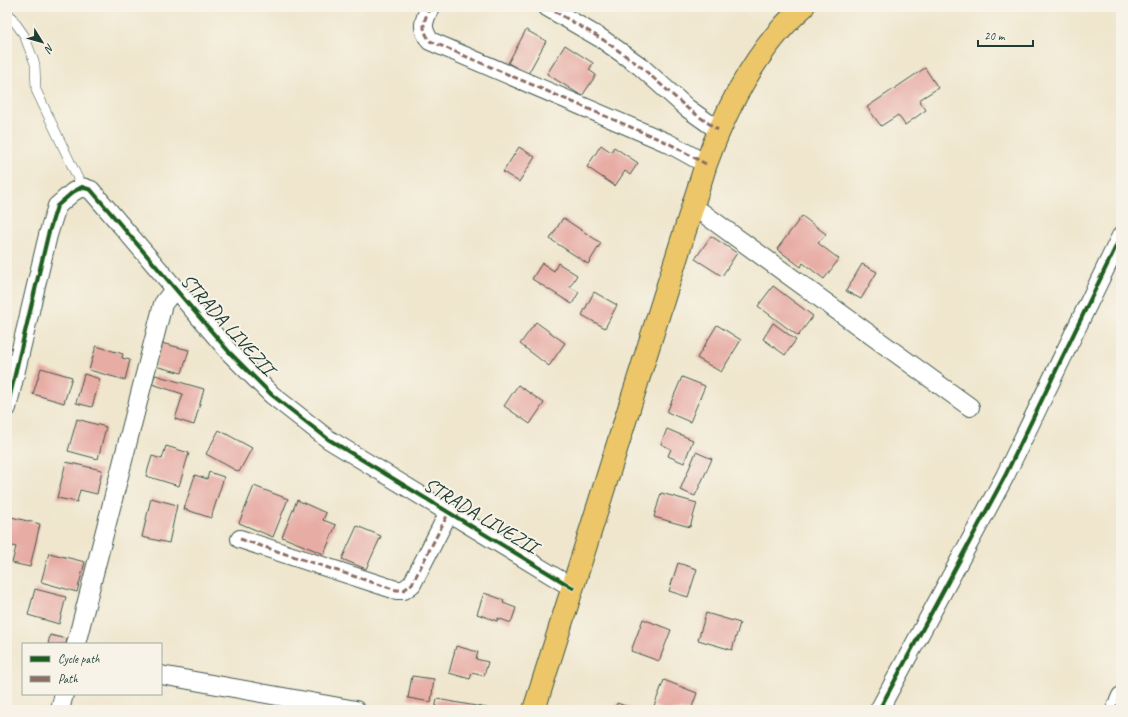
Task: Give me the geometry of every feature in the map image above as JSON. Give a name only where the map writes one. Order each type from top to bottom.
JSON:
[{"type":"main road","points":[[534,710],[718,130],[741,87],[767,47],[803,7]]},
{"type":"street","points":[[430,7],[423,22],[424,32],[430,41],[668,143],[706,164]]},
{"type":"street","points":[[547,7],[602,39],[640,66],[687,108],[718,130]]},
{"type":"street","points":[[7,408],[48,235],[57,206],[73,192],[82,187]]},
{"type":"street","name":"STRADA LIVEZII","points":[[82,187],[91,190],[230,353],[272,395],[328,439],[573,588]]},
{"type":"street","points":[[693,206],[970,407]]},
{"type":"street","points":[[879,710],[1006,476],[1121,236]]},
{"type":"street","points":[[76,643],[163,304],[175,288]]},
{"type":"street","points":[[240,539],[396,590],[404,590],[412,584],[449,512]]},
{"type":"street","points":[[162,675],[356,710]]},
{"type":"street","points":[[60,710],[64,695]]},
{"type":"street","points":[[1115,710],[1121,696]]},
{"type":"lane","points":[[7,11],[24,35],[35,64],[36,90],[82,187]]},
{"type":"building","points":[[526,30],[546,41],[528,74],[508,63]]},
{"type":"building","points":[[565,45],[593,63],[589,70],[596,75],[582,96],[547,74]]},
{"type":"building","points":[[925,68],[938,88],[919,100],[926,110],[905,125],[898,115],[881,126],[867,107]]},
{"type":"building","points":[[601,145],[611,152],[614,147],[638,163],[630,175],[625,171],[615,186],[587,167]]},
{"type":"building","points":[[519,147],[535,157],[519,182],[503,172]]},
{"type":"building","points":[[802,216],[826,234],[818,243],[839,259],[824,279],[803,263],[801,267],[777,249]]},
{"type":"building","points":[[563,218],[601,243],[588,264],[550,239]]},
{"type":"building","points":[[711,236],[737,253],[722,276],[695,259]]},
{"type":"building","points":[[542,263],[554,271],[558,263],[577,275],[570,287],[579,292],[572,304],[532,279]]},
{"type":"building","points":[[862,264],[877,272],[861,299],[846,291]]},
{"type":"building","points":[[773,286],[813,316],[798,336],[758,306]]},
{"type":"building","points":[[594,292],[617,305],[605,328],[582,315]]},
{"type":"building","points":[[536,322],[565,343],[549,366],[520,344]]},
{"type":"building","points":[[773,323],[796,340],[785,355],[763,339]]},
{"type":"building","points":[[717,325],[741,340],[721,372],[697,358]]},
{"type":"building","points":[[161,343],[189,350],[182,373],[155,366]]},
{"type":"building","points":[[96,346],[123,354],[122,358],[130,360],[125,380],[89,370]]},
{"type":"building","points":[[41,368],[72,377],[64,403],[33,394]]},
{"type":"building","points":[[84,374],[100,379],[92,407],[76,403]]},
{"type":"building","points":[[155,375],[204,389],[194,425],[175,419],[183,394],[152,384]]},
{"type":"building","points":[[682,377],[705,386],[690,422],[667,412]]},
{"type":"building","points":[[518,385],[544,403],[530,424],[504,406]]},
{"type":"building","points":[[77,419],[106,427],[98,459],[68,451]]},
{"type":"building","points":[[667,429],[693,440],[684,463],[668,456],[671,449],[661,444]]},
{"type":"building","points":[[219,430],[252,448],[239,472],[206,454]]},
{"type":"building","points":[[166,446],[189,453],[179,486],[146,476],[152,456],[162,459]]},
{"type":"building","points":[[696,452],[712,459],[695,496],[680,490]]},
{"type":"building","points":[[66,462],[102,470],[97,494],[80,490],[77,502],[57,498]]},
{"type":"building","points":[[209,472],[224,477],[211,518],[184,509],[195,475],[207,479]]},
{"type":"building","points":[[254,486],[288,499],[273,537],[239,523]]},
{"type":"building","points":[[661,493],[697,503],[690,527],[654,517]]},
{"type":"building","points":[[151,498],[177,505],[169,543],[142,537]]},
{"type":"building","points":[[297,500],[326,513],[323,520],[336,525],[324,554],[282,537]]},
{"type":"building","points":[[7,516],[40,524],[30,567],[12,563],[16,547],[7,544]]},
{"type":"building","points":[[357,526],[381,536],[366,569],[342,559]]},
{"type":"building","points":[[49,553],[85,562],[77,592],[41,582]]},
{"type":"building","points":[[678,563],[697,569],[688,597],[669,591]]},
{"type":"building","points":[[35,589],[66,597],[59,624],[28,615]]},
{"type":"building","points":[[484,593],[504,600],[503,603],[516,608],[511,623],[498,618],[497,621],[477,614]]},
{"type":"building","points":[[706,613],[740,623],[732,650],[698,640]]},
{"type":"building","points":[[643,619],[671,630],[659,661],[631,651]]},
{"type":"building","points":[[50,635],[67,639],[66,643],[48,643]]},
{"type":"building","points":[[456,646],[478,652],[476,659],[488,662],[484,676],[472,673],[470,679],[449,673]]},
{"type":"building","points":[[412,676],[434,679],[431,702],[408,698]]},
{"type":"building","points":[[664,680],[697,693],[691,710],[665,710],[654,706]]},
{"type":"building","points":[[437,699],[487,708],[486,710],[435,710]]},
{"type":"building","points":[[617,703],[637,710],[615,710]]},
{"type":"marked path","points":[[430,7],[424,24],[425,31],[430,41],[668,143],[706,164]]},
{"type":"marked path","points":[[547,7],[602,39],[640,66],[687,108],[718,130]]},
{"type":"marked path","points":[[240,539],[396,590],[404,590],[412,584],[449,512]]},
{"type":"marked path","points":[[1115,710],[1121,696]]},
{"type":"cycle path","points":[[7,408],[48,235],[57,206],[73,192],[82,187],[91,190],[230,353],[272,395],[328,439],[573,588]]},
{"type":"cycle path","points":[[879,710],[1005,476],[1121,236]]}]
